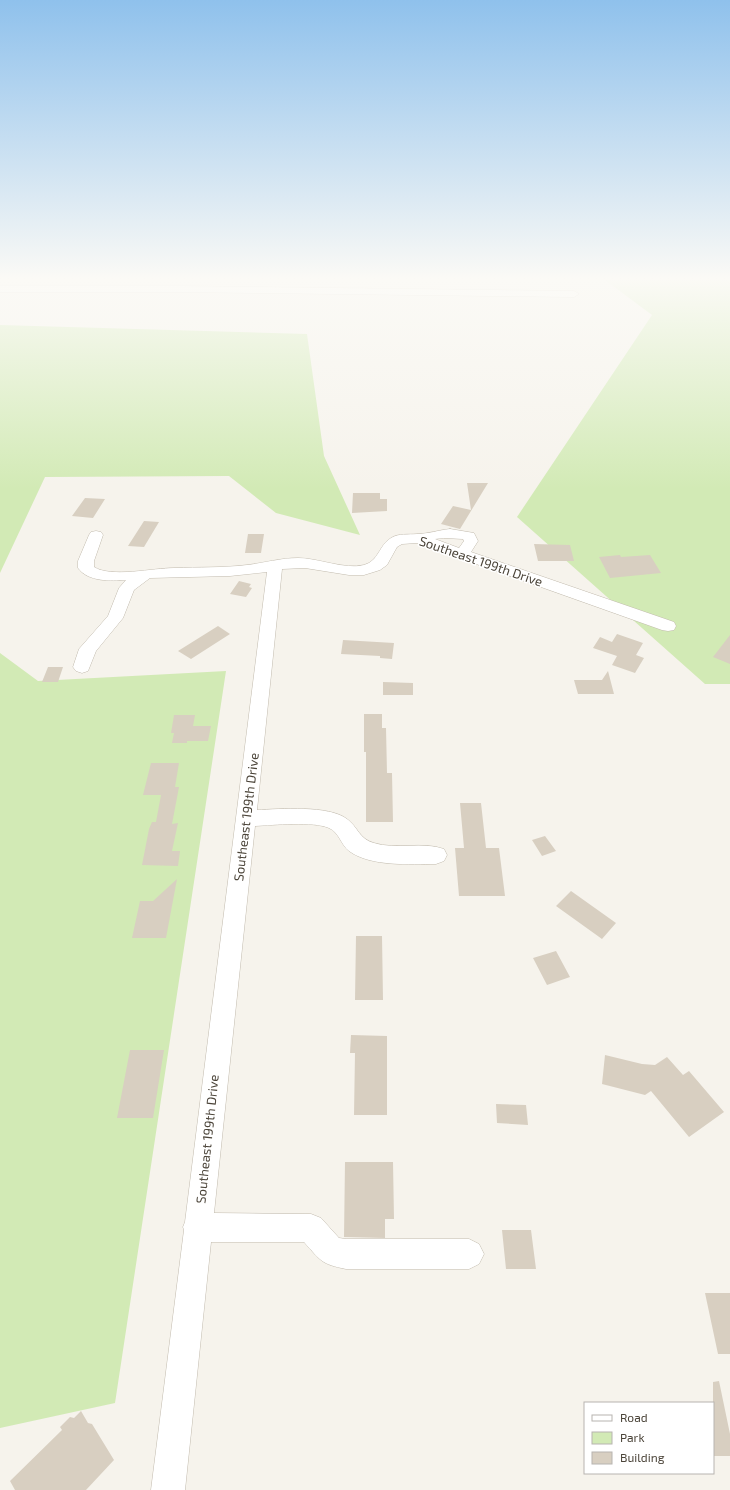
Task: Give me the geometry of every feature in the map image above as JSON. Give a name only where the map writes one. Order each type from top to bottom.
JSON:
[{"type":"street","points":[[96,535],[86,561],[86,568],[93,573],[104,575],[243,570],[275,566]]},
{"type":"street","name":"Southeast 199th Drive","points":[[168,1490],[197,1227],[275,566],[308,563],[363,570],[373,568],[382,562],[387,554],[389,546],[396,539],[407,537],[418,539],[462,554],[668,626]]},
{"type":"street","points":[[82,667],[88,649],[115,618],[127,588],[133,582],[146,574]]},
{"type":"street","points":[[245,818],[323,818],[336,822],[344,828],[352,841],[375,852],[398,855],[436,855]]},
{"type":"street","points":[[197,1227],[311,1228],[331,1251],[346,1254],[469,1254]]},
{"type":"green space","points":[[0,350],[309,350],[324,456],[360,535],[276,513],[229,476],[45,477],[0,573]]},
{"type":"green space","points":[[629,350],[730,350],[730,684],[705,684],[517,517]]},
{"type":"green space","points":[[0,653],[38,681],[226,671],[115,1403],[0,1428]]},
{"type":"building","points":[[467,483],[488,483],[460,529],[441,524],[453,506],[471,510]]},
{"type":"building","points":[[353,493],[380,493],[380,499],[387,499],[387,511],[352,513]]},
{"type":"building","points":[[85,498],[105,499],[93,518],[72,516]]},
{"type":"building","points":[[144,521],[159,522],[144,547],[128,546]]},
{"type":"building","points":[[248,534],[264,534],[261,553],[245,553]]},
{"type":"building","points":[[534,544],[570,545],[574,561],[538,561]]},
{"type":"building","points":[[620,555],[621,557],[650,555],[661,573],[610,578],[599,557]]},
{"type":"building","points":[[239,581],[251,584],[249,587],[252,588],[246,597],[230,594]]},
{"type":"building","points":[[218,626],[230,634],[191,659],[178,651]]},
{"type":"building","points":[[617,634],[643,643],[636,655],[644,658],[635,673],[612,665],[617,656],[593,648],[600,637],[612,642]]},
{"type":"building","points":[[730,635],[730,664],[713,657]]},
{"type":"building","points":[[343,640],[394,643],[392,659],[380,658],[380,656],[341,654]]},
{"type":"building","points":[[48,667],[63,667],[58,682],[42,682]]},
{"type":"building","points":[[608,671],[614,694],[578,694],[574,680],[602,680]]},
{"type":"building","points":[[383,682],[413,683],[413,695],[383,695]]},
{"type":"building","points":[[364,714],[382,714],[382,728],[386,728],[387,773],[392,773],[393,822],[366,822],[366,752],[364,752]]},
{"type":"building","points":[[174,715],[195,715],[193,726],[211,726],[208,741],[172,743],[174,733],[171,733]]},
{"type":"building","points":[[151,763],[179,763],[175,787],[179,787],[172,824],[178,823],[172,851],[180,851],[178,866],[142,865],[149,829],[152,822],[156,822],[161,795],[143,795]]},
{"type":"building","points":[[460,803],[481,803],[486,848],[499,848],[505,896],[459,896],[455,848],[464,848]]},
{"type":"building","points":[[545,836],[556,851],[542,856],[532,840]]},
{"type":"building","points":[[177,879],[166,938],[132,938],[140,901],[153,901]]},
{"type":"building","points":[[571,891],[616,923],[602,939],[556,906]]},
{"type":"building","points":[[356,936],[382,936],[383,1000],[355,1000]]},
{"type":"building","points":[[556,951],[570,977],[547,985],[533,958]]},
{"type":"building","points":[[351,1035],[387,1036],[387,1115],[354,1115],[355,1053],[350,1053]]},
{"type":"building","points":[[130,1050],[164,1050],[153,1118],[117,1118]]},
{"type":"building","points":[[605,1055],[642,1064],[655,1065],[667,1057],[683,1075],[689,1071],[724,1112],[689,1137],[651,1091],[645,1095],[602,1084]]},
{"type":"building","points":[[496,1104],[526,1105],[528,1125],[497,1123]]},
{"type":"building","points":[[345,1162],[393,1162],[394,1219],[385,1219],[385,1238],[344,1237]]},
{"type":"building","points":[[502,1230],[531,1230],[536,1269],[506,1269]]},
{"type":"building","points":[[705,1293],[730,1293],[730,1354],[718,1354]]},
{"type":"building","points":[[719,1381],[730,1434],[730,1456],[714,1456],[713,1382]]},
{"type":"building","points":[[81,1411],[88,1423],[92,1424],[114,1460],[86,1490],[15,1490],[10,1481],[62,1430],[60,1427],[70,1417],[74,1418]]}]
